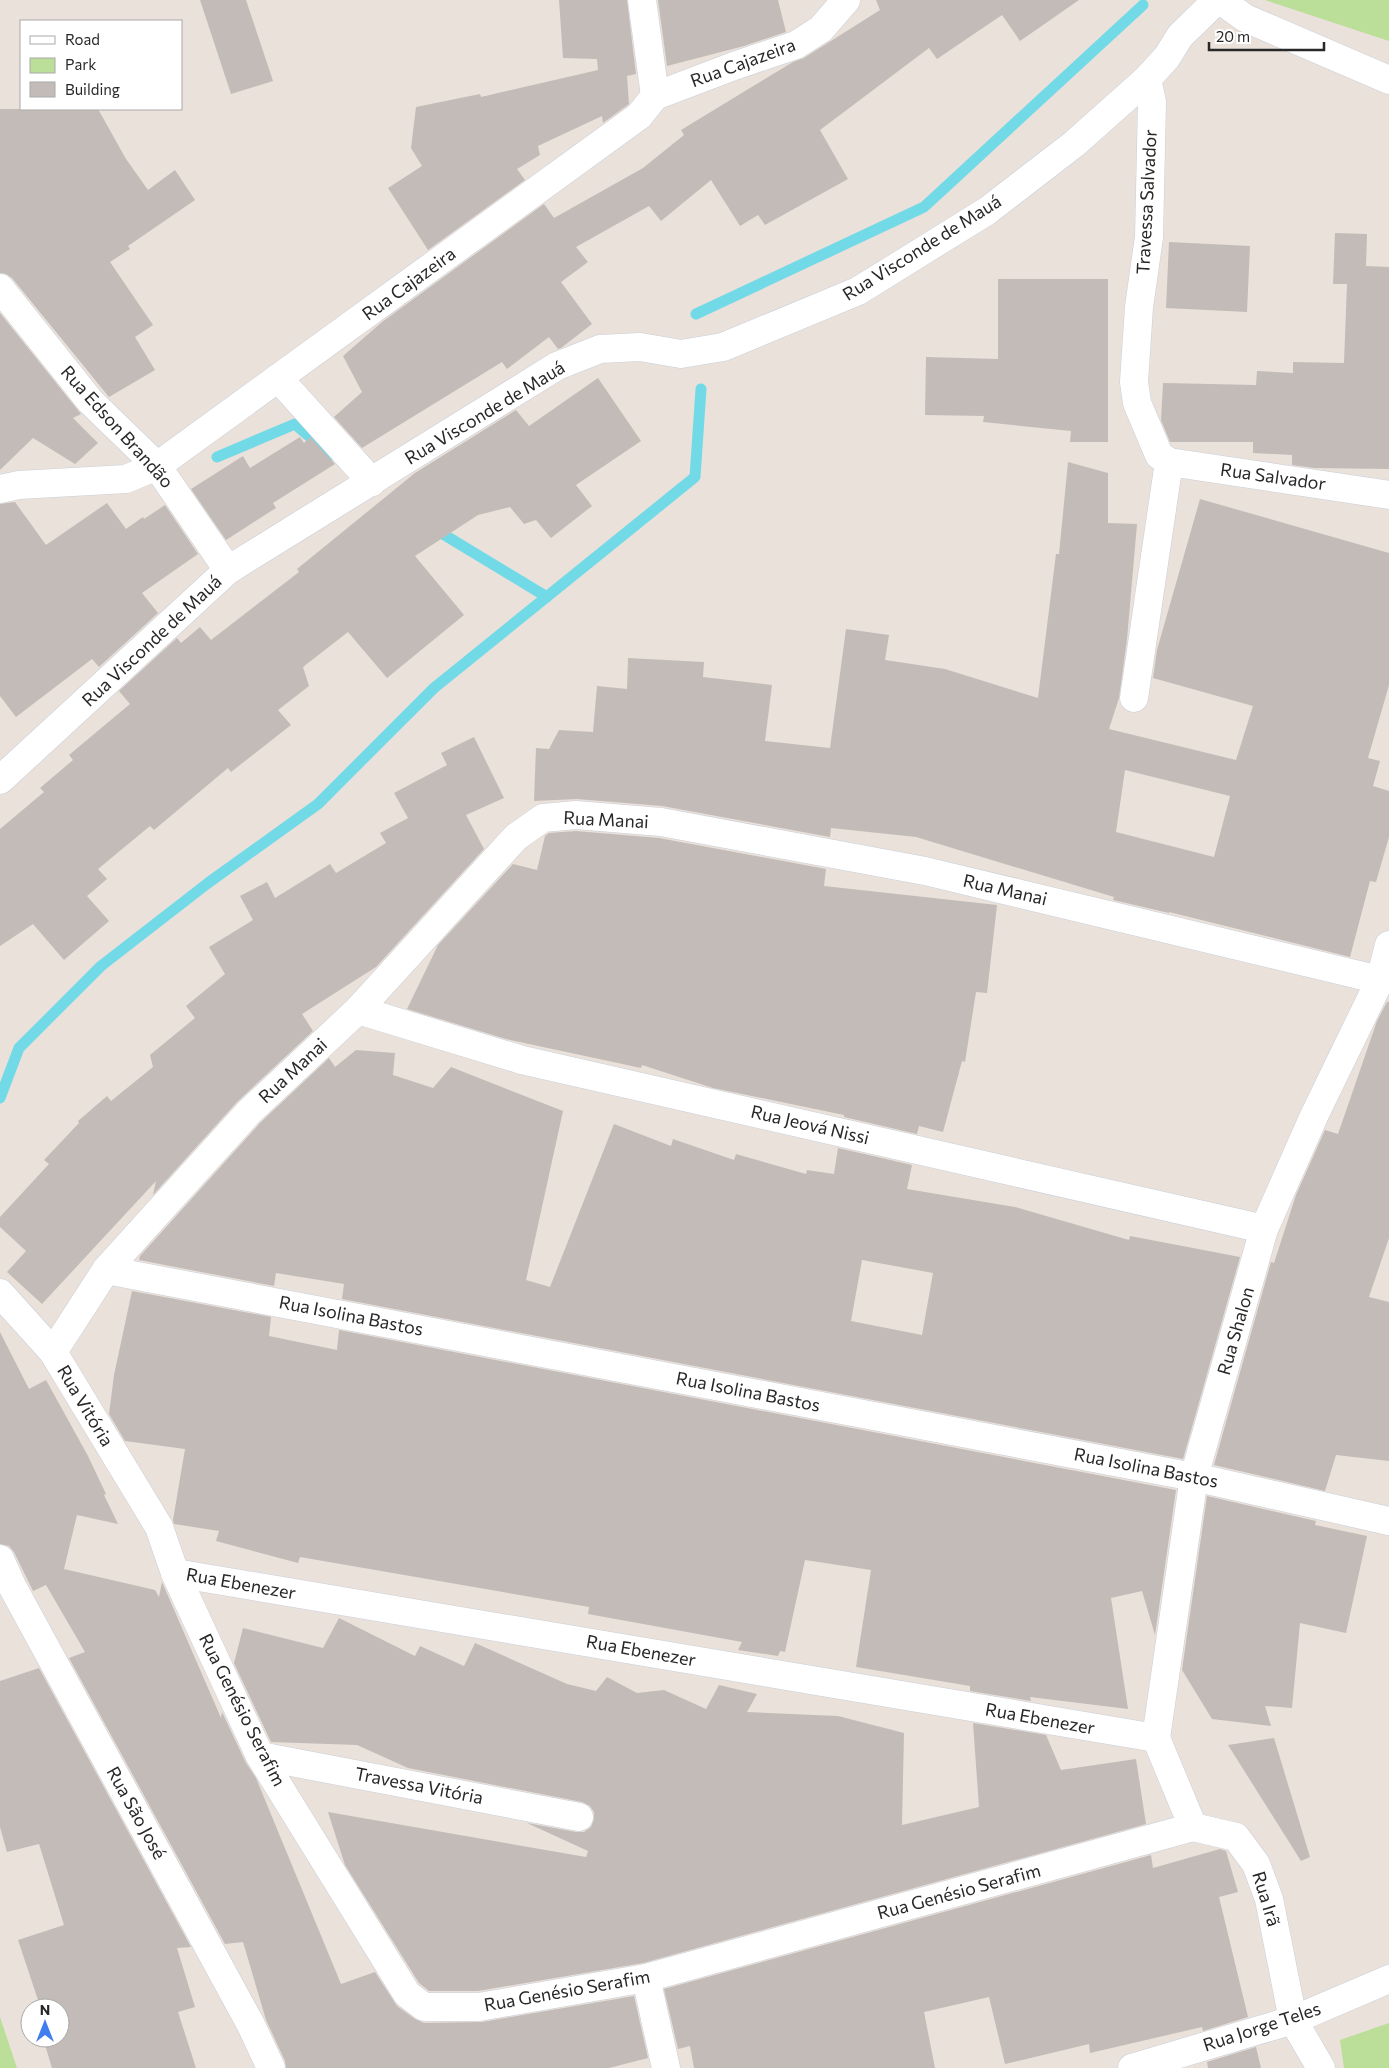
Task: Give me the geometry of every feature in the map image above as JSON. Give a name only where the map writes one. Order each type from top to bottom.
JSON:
[{"type":"street","points":[[642,0],[655,96]]},
{"type":"street","name":"Rua Cajazeira","points":[[0,489],[19,485],[126,479],[157,466],[639,116],[655,96],[796,45],[821,29],[846,0]]},
{"type":"street","points":[[1147,80],[1167,57],[1180,36],[1218,0],[1245,18],[1389,80]]},
{"type":"street","name":"Travessa Salvador","points":[[1147,80],[1152,102],[1149,237],[1139,307],[1134,382],[1137,403],[1164,459]]},
{"type":"street","name":"Rua Visconde de Mauá","points":[[0,780],[228,570],[558,366],[600,349],[640,347],[681,354],[723,347],[858,291],[987,210],[1074,144],[1147,80]]},
{"type":"street","name":"Rua Edson Brandão","points":[[0,288],[90,401],[157,466],[228,570]]},
{"type":"street","points":[[278,378],[372,482]]},
{"type":"street","points":[[1134,698],[1164,459]]},
{"type":"street","name":"Rua Salvador","points":[[1164,459],[1389,495]]},
{"type":"street","name":"Rua Manai","points":[[53,1352],[106,1270],[249,1112],[358,1010],[516,837],[543,818],[576,815],[661,822],[925,871],[1380,980]]},
{"type":"street","name":"Rua Shalon","points":[[1156,1738],[1194,1477],[1264,1229],[1314,1116],[1380,980],[1389,945]]},
{"type":"street","name":"Rua Jeová Nissi","points":[[358,1010],[522,1060],[1264,1229]]},
{"type":"street","name":"Rua Isolina Bastos","points":[[106,1270],[1194,1477],[1389,1521]]},
{"type":"street","name":"Rua Vitória","points":[[0,1293],[53,1352],[159,1527]]},
{"type":"street","name":"Rua Ebenezer","points":[[159,1527],[174,1573],[1156,1738]]},
{"type":"street","name":"Rua São José","points":[[0,1559],[12,1586],[251,2025],[271,2068]]},
{"type":"street","name":"Rua Genésio Serafim","points":[[174,1573],[260,1756],[407,1994],[424,2007],[479,2007],[646,1978],[1193,1827]]},
{"type":"street","points":[[1156,1738],[1193,1827]]},
{"type":"street","name":"Travessa Vitória","points":[[260,1756],[579,1817]]},
{"type":"street","name":"Rua Irã","points":[[1193,1827],[1236,1837],[1256,1864],[1269,1899],[1293,2020],[1320,2068]]},
{"type":"street","points":[[646,1978],[666,2068]]},
{"type":"street","name":"Rua Jorge Teles","points":[[1132,2068],[1293,2020],[1389,1979]]},
{"type":"green space","points":[[1265,0],[1389,0],[1389,41]]},
{"type":"green space","points":[[0,2017],[17,2068],[0,2068]]},
{"type":"green space","points":[[1389,2023],[1389,2068],[1344,2068],[1340,2040]]},
{"type":"building","points":[[200,0],[246,0],[273,81],[231,94]]},
{"type":"building","points":[[559,0],[627,0],[636,74],[627,76],[629,104],[603,123],[602,116],[538,146],[540,155],[517,169],[525,180],[428,250],[388,188],[422,166],[411,148],[416,107],[480,94],[481,97],[598,70],[597,59],[563,58]]},
{"type":"building","points":[[658,0],[778,0],[786,32],[744,46],[667,66]]},
{"type":"building","points":[[876,0],[1079,0],[1020,41],[1002,15],[937,59],[929,48],[820,130],[848,179],[765,225],[758,215],[740,226],[711,180],[661,221],[649,206],[576,247],[588,262],[561,282],[592,324],[561,348],[558,349],[549,337],[507,369],[502,362],[362,448],[334,417],[362,392],[343,356],[382,322],[544,204],[554,218],[643,168],[684,135],[681,130],[793,62],[804,58],[880,10]]},
{"type":"building","points":[[0,109],[99,110],[126,159],[148,190],[175,170],[195,200],[128,246],[130,249],[110,262],[153,325],[135,337],[155,370],[109,397],[12,278],[0,273]]},
{"type":"building","points":[[1335,233],[1367,234],[1366,266],[1389,267],[1389,469],[1314,468],[1292,465],[1292,455],[1253,453],[1253,442],[1170,442],[1161,420],[1163,383],[1256,385],[1257,371],[1293,373],[1293,362],[1344,363],[1347,284],[1333,284]]},
{"type":"building","points":[[1169,242],[1250,246],[1247,312],[1166,308]]},
{"type":"building","points":[[998,279],[1108,279],[1108,442],[1070,442],[1071,431],[983,422],[984,416],[925,415],[926,357],[998,359]]},
{"type":"building","points":[[0,313],[81,414],[73,418],[98,443],[75,464],[33,438],[0,470]]},
{"type":"building","points":[[598,378],[641,441],[576,485],[592,506],[551,538],[536,520],[524,524],[510,507],[478,515],[415,556],[464,615],[387,678],[348,632],[303,667],[309,686],[278,710],[291,725],[231,772],[228,768],[154,830],[150,826],[98,869],[107,879],[87,896],[109,921],[64,960],[33,924],[0,946],[0,829],[44,792],[40,788],[73,760],[69,755],[130,704],[119,691],[177,638],[181,643],[200,627],[211,640],[299,572],[297,569],[415,473],[516,410],[529,426]]},
{"type":"building","points":[[300,437],[304,443],[310,437],[335,464],[273,503],[276,508],[226,540],[191,489],[243,456],[250,468]]},
{"type":"building","points":[[1068,462],[1108,473],[1108,523],[1137,524],[1127,639],[1119,698],[1109,729],[1236,760],[1253,706],[1153,678],[1157,650],[1200,499],[1389,553],[1389,685],[1368,758],[1380,761],[1373,786],[1389,791],[1389,837],[1376,882],[1370,881],[1350,957],[1113,900],[1114,897],[916,837],[831,828],[830,837],[662,806],[577,799],[534,801],[536,748],[549,749],[559,730],[593,732],[597,686],[627,689],[628,658],[704,662],[703,677],[772,685],[765,741],[830,748],[846,629],[889,635],[885,660],[945,669],[1038,698],[1056,554],[1059,554]],"holes":[[[1125,770],[1230,796],[1214,857],[1116,832]]]},
{"type":"building","points":[[15,502],[46,545],[107,503],[126,529],[165,505],[198,554],[142,593],[158,613],[99,667],[92,659],[16,717],[0,696],[0,504]]},
{"type":"building","points":[[474,737],[504,798],[466,815],[484,849],[376,967],[302,1014],[313,1031],[237,1102],[153,1195],[156,1181],[42,1304],[7,1272],[26,1251],[0,1227],[0,1217],[49,1164],[44,1160],[79,1123],[78,1121],[107,1096],[111,1101],[153,1067],[150,1055],[195,1018],[186,1006],[225,974],[209,947],[253,920],[240,896],[267,882],[275,898],[330,864],[336,873],[386,843],[380,833],[408,818],[394,793],[447,765],[441,753]]},
{"type":"building","points":[[576,831],[659,838],[826,869],[824,886],[997,905],[987,993],[976,992],[965,1062],[962,1061],[943,1132],[919,1126],[917,1134],[844,1117],[844,1115],[713,1088],[642,1065],[641,1068],[506,1039],[407,1009],[438,945],[513,864],[537,870],[545,836],[549,833]]},
{"type":"building","points":[[1387,1002],[1389,1002],[1389,1238],[1369,1297],[1389,1302],[1389,1461],[1336,1455],[1325,1491],[1214,1465],[1271,1262],[1274,1263],[1296,1195],[1325,1130],[1338,1134],[1377,1021]]},
{"type":"building","points":[[356,1050],[395,1053],[393,1075],[433,1088],[451,1067],[563,1111],[526,1280],[550,1287],[614,1124],[671,1146],[673,1139],[734,1160],[736,1154],[806,1174],[807,1170],[834,1174],[838,1148],[912,1165],[907,1189],[1015,1207],[1129,1240],[1130,1236],[1240,1257],[1183,1459],[342,1299],[344,1284],[276,1273],[274,1286],[139,1260],[140,1256],[260,1123],[329,1058],[335,1067]],"holes":[[[862,1260],[933,1273],[922,1335],[851,1321]]]},
{"type":"building","points":[[132,1291],[271,1317],[269,1336],[337,1350],[339,1330],[1176,1490],[1155,1635],[1142,1591],[1111,1598],[1128,1709],[1030,1697],[1031,1701],[970,1691],[970,1686],[856,1667],[871,1570],[805,1560],[785,1652],[780,1651],[778,1656],[738,1650],[742,1642],[588,1614],[589,1607],[300,1557],[298,1563],[216,1541],[219,1531],[174,1524],[173,1520],[185,1449],[125,1441],[109,1414],[114,1375]]},
{"type":"building","points":[[0,1332],[29,1389],[46,1380],[88,1456],[118,1524],[77,1515],[64,1569],[155,1590],[159,1597],[162,1582],[221,1718],[222,1712],[246,1763],[256,1778],[341,1984],[375,1972],[397,2006],[424,2023],[482,2022],[634,1996],[648,2058],[609,2068],[286,2068],[285,2061],[266,2020],[243,1942],[225,1944],[69,1658],[85,1652],[46,1585],[33,1591],[14,1552],[9,1546],[0,1544]]},
{"type":"building","points":[[1207,1496],[1316,1521],[1315,1525],[1367,1536],[1346,1633],[1300,1623],[1292,1708],[1265,1706],[1271,1726],[1212,1719],[1182,1670]]},
{"type":"building","points":[[339,1618],[415,1656],[420,1646],[464,1666],[475,1643],[567,1684],[596,1691],[607,1677],[637,1693],[664,1690],[706,1709],[719,1685],[757,1694],[747,1712],[838,1716],[904,1733],[902,1825],[979,1807],[973,1723],[1046,1735],[1061,1770],[1136,1759],[1146,1824],[643,1963],[478,1991],[429,1991],[419,1983],[345,1865],[328,1812],[586,1857],[588,1851],[527,1823],[584,1832],[591,1827],[594,1812],[590,1806],[582,1802],[408,1768],[357,1745],[271,1742],[234,1663],[243,1628],[323,1648]]},
{"type":"building","points":[[39,1668],[191,1947],[177,1948],[195,2007],[178,2012],[196,2068],[52,2068],[46,2048],[70,2048],[70,1998],[37,1998],[18,1940],[64,1925],[39,1844],[7,1852],[0,1827],[0,1681]]},
{"type":"building","points":[[1274,1738],[1310,1857],[1301,1861],[1228,1745]]},
{"type":"building","points":[[1220,1849],[1226,1851],[1238,1892],[1219,1897],[1248,2017],[1203,2031],[1202,2027],[1090,2053],[1089,2044],[1005,2064],[989,1997],[924,2012],[935,2068],[694,2068],[690,2046],[678,2049],[664,1989],[1151,1855],[1153,1868]]},
{"type":"building","points":[[1256,2047],[1261,2068],[1208,2068],[1207,2062]]},
{"type":"waterway","points":[[696,314],[924,207],[1143,5]]},
{"type":"waterway","points":[[0,1098],[19,1048],[101,966],[208,883],[318,804],[434,688],[695,477],[701,389]]},
{"type":"waterway","points":[[217,457],[295,424],[331,455]]},
{"type":"waterway","points":[[433,528],[547,597]]}]
